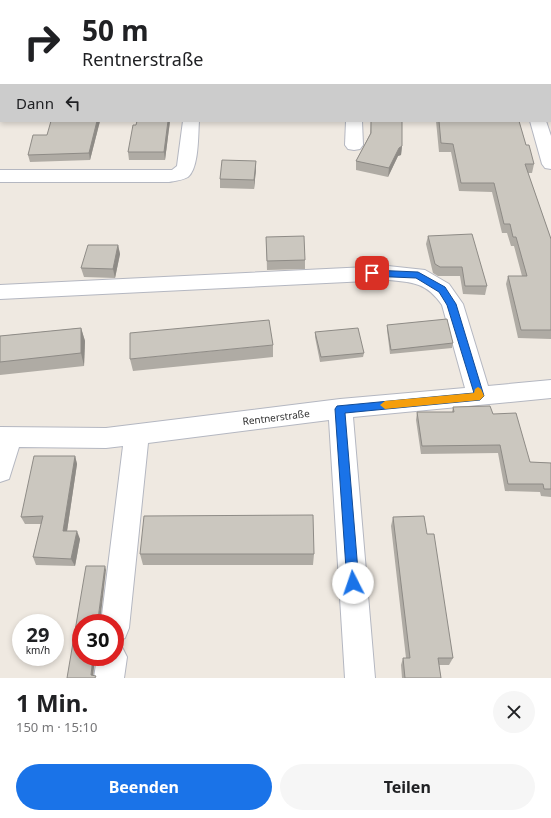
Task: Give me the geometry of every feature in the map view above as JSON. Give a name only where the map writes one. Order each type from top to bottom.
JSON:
[{"type":"street","points":[[0,176],[96,177],[169,176],[180,174],[184,171],[186,166],[192,122]]},
{"type":"street","points":[[354,122],[354,145]]},
{"type":"street","points":[[538,122],[551,164]]},
{"type":"street","points":[[0,292],[388,273],[418,275],[442,289],[452,304],[480,396]]},
{"type":"street","name":"Rentnerstraße","points":[[5,437],[106,438],[340,409],[551,389]]},
{"type":"street","points":[[340,409],[360,678]]},
{"type":"street","points":[[117,614],[137,434]]},
{"type":"street","points":[[0,471],[5,437]]},
{"type":"street","points":[[109,678],[111,666]]},
{"type":"building","points":[[51,122],[97,122],[89,153],[28,155],[33,135],[47,135]]},
{"type":"building","points":[[137,122],[168,122],[164,152],[128,152],[133,125],[136,125]]},
{"type":"building","points":[[371,122],[402,122],[402,146],[399,148],[389,168],[356,161],[371,133]]},
{"type":"building","points":[[439,122],[519,122],[526,145],[529,145],[534,164],[525,164],[551,239],[551,330],[521,330],[508,276],[527,276],[516,237],[513,237],[510,224],[504,224],[494,183],[461,183],[453,144],[441,143]]},
{"type":"building","points":[[222,160],[256,161],[254,180],[220,179]]},
{"type":"building","points":[[472,234],[487,286],[465,286],[462,267],[440,267],[435,264],[428,236]]},
{"type":"building","points":[[304,236],[305,260],[267,261],[266,237]]},
{"type":"building","points":[[88,245],[118,245],[113,269],[81,268]]},
{"type":"building","points":[[447,319],[453,343],[391,350],[387,325]]},
{"type":"building","points":[[269,320],[273,345],[130,359],[130,333]]},
{"type":"building","points":[[81,328],[81,353],[0,362],[0,336]]},
{"type":"building","points":[[358,328],[364,353],[321,357],[315,332]]},
{"type":"building","points":[[490,406],[493,414],[516,413],[530,462],[551,463],[551,489],[544,489],[543,484],[508,484],[500,445],[422,446],[417,412],[454,412],[453,407]]},
{"type":"building","points":[[34,456],[75,456],[63,531],[77,531],[71,559],[33,557],[43,516],[21,517]]},
{"type":"building","points":[[313,515],[314,554],[140,554],[144,516]]},
{"type":"building","points":[[424,516],[427,534],[434,534],[453,658],[438,658],[441,678],[405,678],[403,658],[410,658],[393,517]]},
{"type":"building","points":[[86,566],[105,566],[99,614],[78,614]]},
{"type":"building","points":[[72,649],[72,666],[92,666],[91,675],[96,676],[95,678],[67,678]]},
{"type":"slow traffic","points":[[385,405],[480,396],[478,391]]},
{"type":"route","points":[[353,583],[340,409],[480,396],[452,304],[442,289],[418,275],[372,273]]}]
